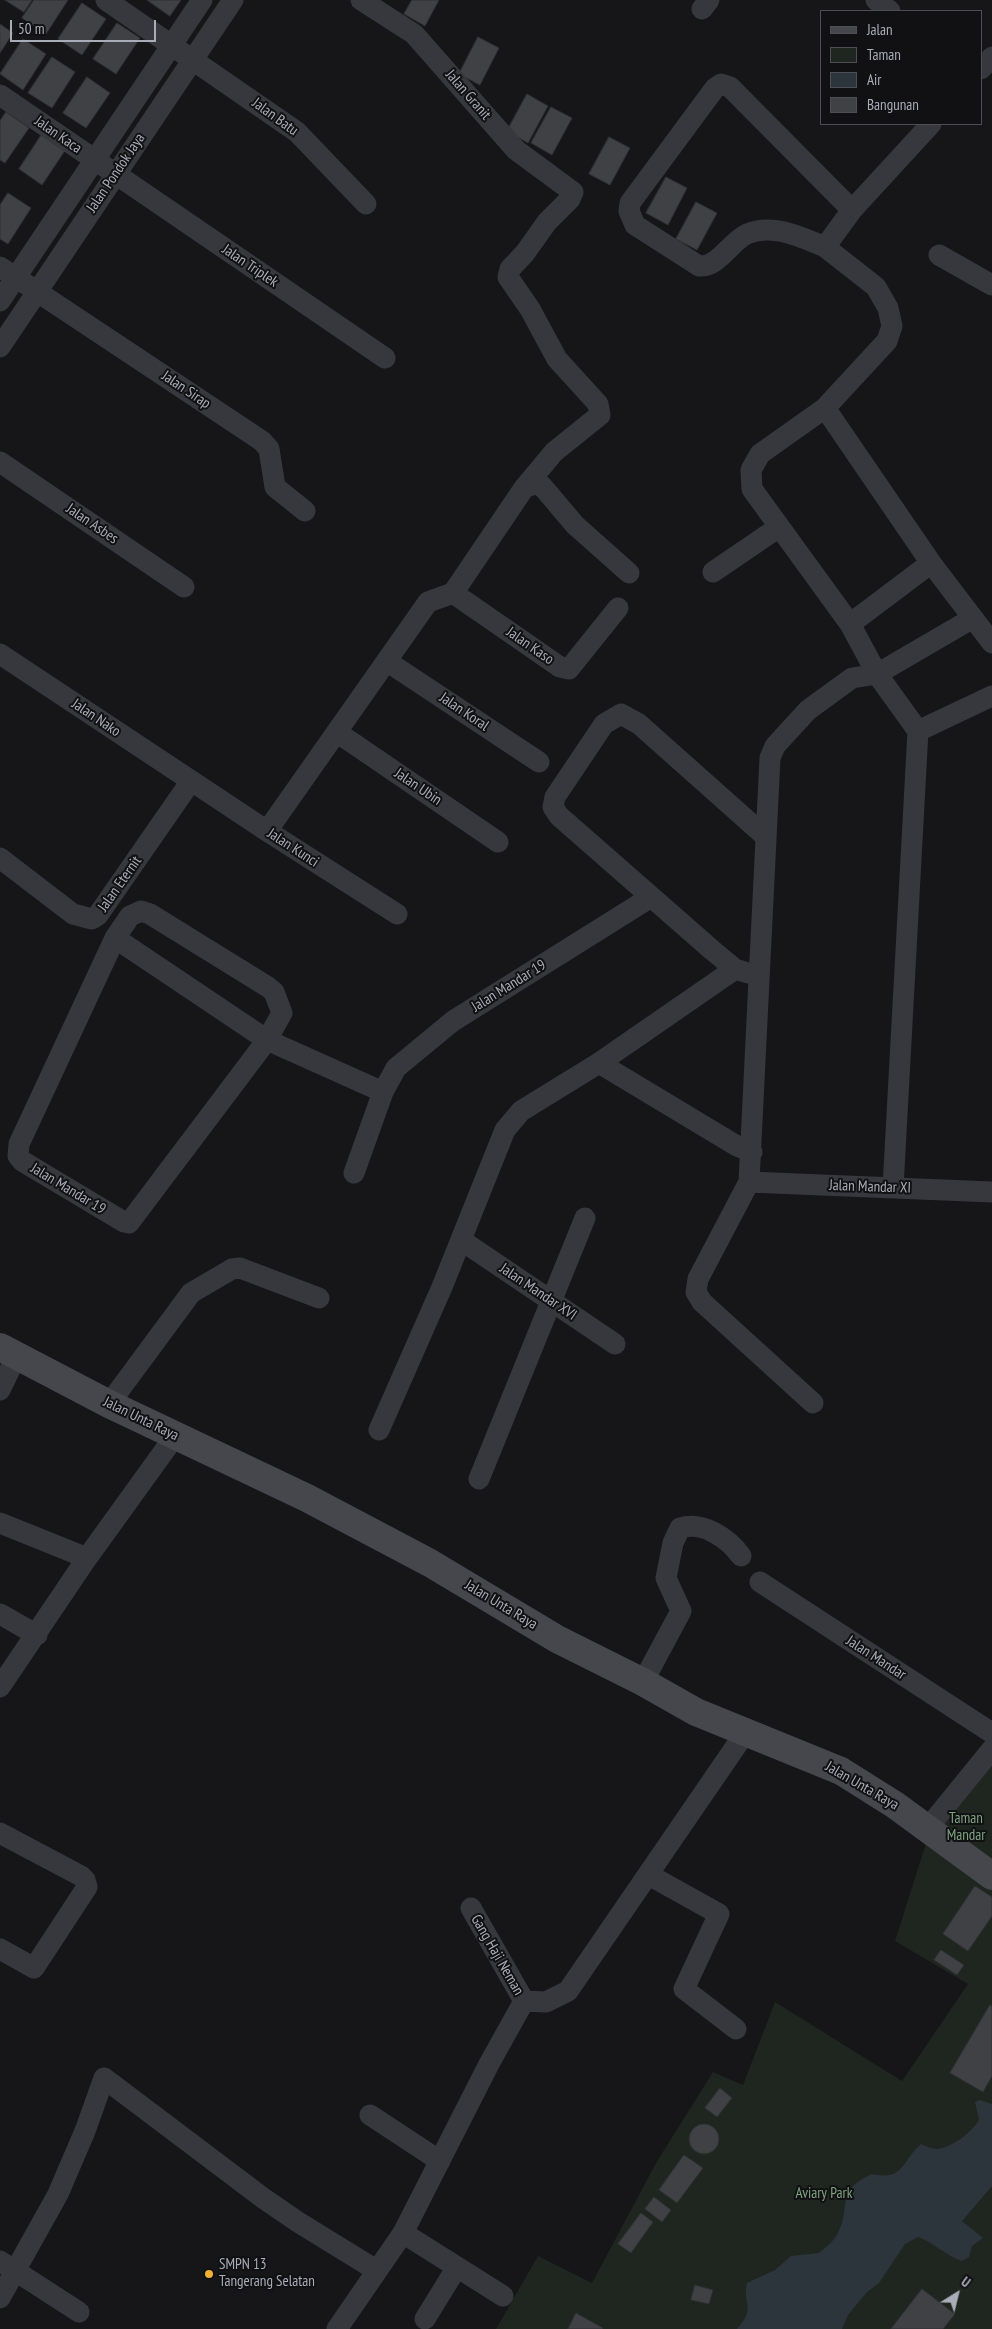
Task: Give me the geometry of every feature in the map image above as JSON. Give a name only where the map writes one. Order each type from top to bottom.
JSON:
[{"type":"street","name":"Jalan Batu","points":[[106,0],[297,132],[366,204]]},
{"type":"street","name":"Jalan Pondok Jaya","points":[[0,300],[8,272],[94,160],[202,0]]},
{"type":"street","name":"Jalan Pondok Jaya","points":[[0,346],[233,0]]},
{"type":"street","name":"Jalan Granit","points":[[361,0],[414,34],[516,150],[573,192],[570,200],[547,222],[525,253],[510,269],[508,277],[530,309],[557,359],[598,404],[600,415],[554,452],[524,488]]},
{"type":"street","points":[[876,0],[889,10]]},
{"type":"street","points":[[982,68],[992,57]]},
{"type":"street","points":[[852,210],[730,88],[721,84],[630,202],[629,211],[635,225],[699,266],[709,265],[746,234],[769,230],[793,233],[825,247],[876,287],[888,308],[892,326],[887,341],[825,408],[760,454],[751,470],[752,489],[850,624],[877,674],[918,731],[893,1188]]},
{"type":"street","name":"Jalan Kaca","points":[[0,95],[115,175]]},
{"type":"street","points":[[825,247],[852,210],[930,125]]},
{"type":"street","name":"Jalan Triplek","points":[[115,175],[385,358]]},
{"type":"street","points":[[939,255],[992,285]]},
{"type":"street","name":"Jalan Sirap","points":[[8,272],[262,440],[269,449],[275,487],[305,511]]},
{"type":"street","points":[[825,408],[931,563],[992,643]]},
{"type":"street","name":"Jalan Asbes","points":[[0,462],[184,587]]},
{"type":"street","points":[[267,831],[388,662],[428,602],[454,593],[524,488],[534,484],[542,486],[575,525],[629,573]]},
{"type":"street","points":[[713,572],[779,527]]},
{"type":"street","points":[[850,624],[931,563]]},
{"type":"street","name":"Jalan Kaso","points":[[454,593],[560,667],[569,669],[618,608]]},
{"type":"street","points":[[813,1403],[702,1302],[696,1292],[698,1279],[749,1182],[752,1152],[770,758],[775,746],[808,710],[852,678],[877,674],[973,618]]},
{"type":"street","name":"Jalan Nako","points":[[0,654],[191,781]]},
{"type":"street","name":"Jalan Koral","points":[[388,662],[539,762]]},
{"type":"street","points":[[918,731],[992,696]]},
{"type":"street","points":[[760,977],[736,968],[651,897],[559,816],[553,807],[555,797],[604,724],[621,714],[639,724],[766,837]]},
{"type":"street","name":"Jalan Ubin","points":[[338,733],[498,842]]},
{"type":"street","name":"Jalan Kunci","points":[[191,781],[396,914]]},
{"type":"street","name":"Jalan Eternit","points":[[1,860],[74,914],[92,919],[98,915],[191,781]]},
{"type":"street","name":"Jalan Mandar 19","points":[[354,1173],[383,1092],[396,1068],[453,1021],[651,897]]},
{"type":"street","name":"Jalan Mandar 19","points":[[141,910],[274,992],[282,1013],[267,1040],[129,1223],[124,1222],[22,1161],[18,1156],[19,1144],[115,938],[130,916],[141,910]]},
{"type":"street","points":[[115,938],[267,1040],[383,1092]]},
{"type":"street","points":[[379,1430],[506,1130],[521,1111],[599,1063],[736,968]]},
{"type":"street","points":[[599,1063],[737,1146],[752,1152]]},
{"type":"street","name":"Jalan Mandar XI","points":[[749,1182],[992,1192]]},
{"type":"street","points":[[479,1480],[586,1218]]},
{"type":"street","name":"Jalan Mandar XVI","points":[[461,1240],[615,1344]]},
{"type":"street","points":[[109,1404],[190,1293],[232,1269],[240,1268],[319,1298]]},
{"type":"street","points":[[0,1390],[8,1351]]},
{"type":"street","name":"Jalan Unta Raya","points":[[8,1351],[109,1404],[316,1503],[430,1563],[557,1639],[644,1682],[696,1712],[841,1771],[895,1805],[992,1876]]},
{"type":"street","points":[[0,1686],[87,1558],[175,1436]]},
{"type":"street","points":[[0,1523],[87,1558]]},
{"type":"street","points":[[644,1682],[681,1611],[666,1578],[673,1542],[680,1528],[691,1525],[715,1534],[730,1542],[741,1556]]},
{"type":"street","name":"Jalan Mandar","points":[[760,1582],[992,1733]]},
{"type":"street","points":[[0,1614],[37,1634]]},
{"type":"street","points":[[337,2329],[403,2233],[489,2064],[524,2001],[546,2002],[568,1991],[745,1733]]},
{"type":"street","points":[[927,1829],[992,1749]]},
{"type":"street","points":[[0,1833],[81,1876],[85,1880],[87,1887],[34,1968],[0,1949]]},
{"type":"street","points":[[649,1875],[719,1914],[684,1989],[736,2029]]},
{"type":"street","name":"Gang Haji Neman","points":[[470,1908],[524,2001]]},
{"type":"street","points":[[0,2298],[8,2266],[58,2194],[86,2131],[104,2078],[254,2192],[298,2222],[376,2270]]},
{"type":"street","points":[[370,2115],[440,2161]]},
{"type":"street","points":[[403,2233],[503,2296]]},
{"type":"street","points":[[8,2266],[80,2312]]},
{"type":"street","points":[[425,2319],[458,2268]]},
{"type":"green space","name":"Taman Mandar","points":[[992,1755],[992,1873],[928,1834]]},
{"type":"green space","name":"Aviary Park","points":[[928,1837],[992,1881],[992,2329],[496,2329],[538,2256],[592,2283],[656,2163],[713,2072],[743,2085],[775,2002],[902,2081],[968,1984],[895,1941]]},
{"type":"water","points":[[980,2100],[992,2104],[992,2186],[962,2221],[983,2238],[972,2246],[969,2257],[962,2261],[956,2259],[918,2237],[905,2244],[879,2283],[866,2293],[848,2315],[842,2329],[737,2329],[748,2311],[747,2283],[775,2270],[791,2256],[819,2253],[838,2233],[848,2193],[860,2180],[872,2174],[890,2175],[896,2172],[921,2144],[937,2149],[961,2139],[979,2120],[975,2102]]},
{"type":"building","points":[[5,0],[32,0],[24,12]]},
{"type":"building","points":[[34,0],[68,0],[46,34],[22,18]]},
{"type":"building","points":[[147,0],[181,0],[170,16]]},
{"type":"building","points":[[412,0],[439,0],[425,26],[404,14]]},
{"type":"building","points":[[82,3],[106,19],[82,55],[58,39]]},
{"type":"building","points":[[117,23],[140,38],[116,74],[93,59]]},
{"type":"building","points":[[0,24],[13,33],[0,53]]},
{"type":"building","points":[[478,37],[499,48],[480,85],[459,74]]},
{"type":"building","points":[[23,39],[46,54],[23,90],[0,74]]},
{"type":"building","points":[[52,57],[75,72],[52,108],[28,93]]},
{"type":"building","points":[[87,77],[110,93],[86,128],[63,113]]},
{"type":"building","points":[[527,94],[548,106],[528,143],[507,131]]},
{"type":"building","points":[[551,107],[572,118],[552,155],[531,143]]},
{"type":"building","points":[[6,112],[29,128],[5,163],[0,160],[0,121]]},
{"type":"building","points":[[42,134],[66,149],[42,185],[19,169]]},
{"type":"building","points":[[609,137],[630,148],[610,185],[589,174]]},
{"type":"building","points":[[666,177],[687,188],[668,225],[646,213]]},
{"type":"building","points":[[8,193],[31,208],[8,244],[0,239],[0,205]]},
{"type":"building","points":[[696,202],[717,213],[697,250],[676,239]]},
{"type":"building","points":[[975,1886],[992,1897],[992,1916],[968,1951],[943,1934]]},
{"type":"building","points":[[941,1950],[964,1965],[957,1975],[934,1960]]},
{"type":"building","points":[[990,2005],[992,2006],[992,2076],[983,2092],[950,2073]]},
{"type":"building","points":[[720,2088],[732,2098],[717,2117],[705,2108]]},
{"type":"building","points":[[704,2124],[715,2128],[719,2139],[715,2150],[704,2154],[693,2150],[689,2139],[693,2128]]},
{"type":"building","points":[[684,2155],[703,2168],[677,2203],[659,2190]]},
{"type":"building","points":[[654,2197],[671,2210],[662,2222],[645,2209]]},
{"type":"building","points":[[641,2213],[653,2222],[631,2253],[618,2244]]},
{"type":"building","points":[[695,2285],[713,2290],[709,2304],[691,2300]]},
{"type":"building","points":[[922,2289],[955,2314],[943,2329],[891,2329]]},
{"type":"building","points":[[576,2313],[603,2328],[568,2329]]},
{"type":"place","name":"SMPN 13 Tangerang Selatan","points":[[209,2274]]}]
